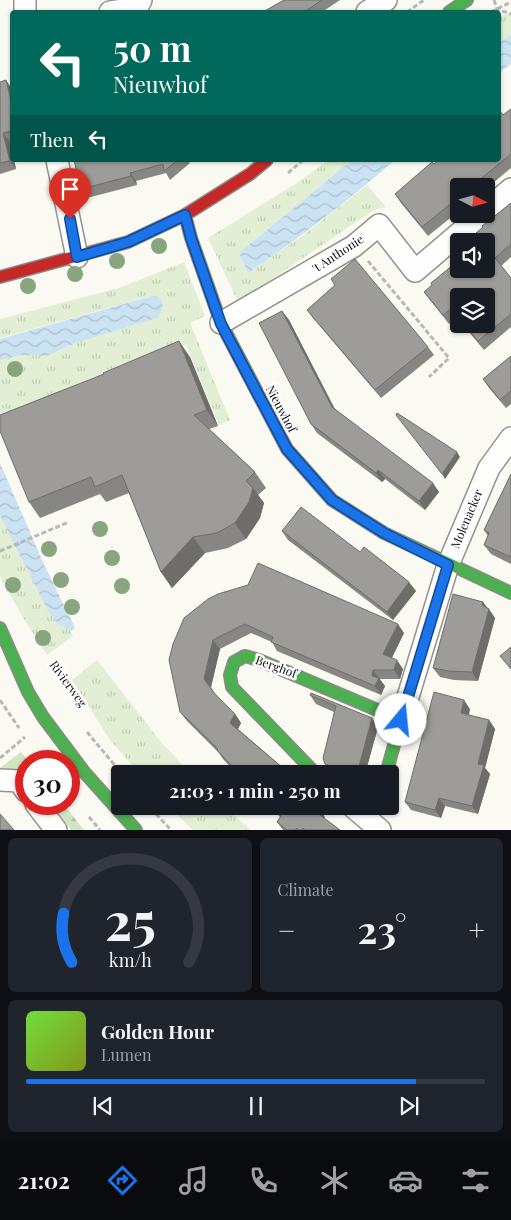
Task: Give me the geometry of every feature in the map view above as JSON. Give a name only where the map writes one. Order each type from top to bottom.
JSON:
[{"type":"street","points":[[124,10],[137,8],[141,0]]},
{"type":"street","points":[[370,10],[386,0]]},
{"type":"street","points":[[452,10],[467,0]]},
{"type":"street","points":[[57,162],[77,257]]},
{"type":"street","points":[[0,277],[128,242],[185,215],[250,174],[265,162]]},
{"type":"street","points":[[495,202],[511,189]]},
{"type":"street","name":"Nieuwhof","points":[[185,215],[191,238],[221,324],[287,449],[332,500],[384,533],[448,565],[511,593]]},
{"type":"street","name":"'t Anthonie","points":[[221,324],[354,246],[379,225],[415,271],[471,223]]},
{"type":"street","name":"Molenacker","points":[[401,720],[448,565],[489,468],[511,438]]},
{"type":"street","points":[[0,628],[28,692],[43,717],[85,773],[136,830]]},
{"type":"street","name":"Berghof","points":[[307,765],[232,687],[230,675],[234,662],[245,656],[259,660],[401,720]]},
{"type":"street","points":[[7,674],[28,692]]},
{"type":"street","points":[[388,765],[401,720]]},
{"type":"street","points":[[0,780],[15,781]]},
{"type":"street","points":[[44,815],[56,830]]},
{"type":"path","points":[[410,10],[424,0]]},
{"type":"path","points":[[494,0],[497,9],[511,2]]},
{"type":"path","points":[[354,246],[450,358],[429,377]]},
{"type":"path","points":[[0,551],[69,522]]},
{"type":"path","points":[[84,729],[114,765]]},
{"type":"path","points":[[0,758],[25,737]]},
{"type":"path","points":[[157,815],[171,830]]},
{"type":"green space","points":[[511,12],[511,34],[501,42],[501,17]]},
{"type":"green space","points":[[326,162],[350,162],[239,253],[248,273],[305,234],[367,185],[386,207],[374,210],[238,302],[208,238],[297,183]]},
{"type":"green space","points":[[184,262],[205,316],[190,323],[230,420],[219,425],[186,345],[131,368],[128,362],[78,384],[82,395],[0,428],[0,360],[21,354],[47,356],[78,342],[151,296],[0,338],[0,319],[119,288]]},
{"type":"green space","points":[[0,516],[47,609],[58,623],[70,630],[73,636],[47,655],[22,616],[0,576]]},
{"type":"green space","points":[[97,660],[161,742],[183,765],[132,765],[110,740],[72,680]]},
{"type":"green space","points":[[15,757],[15,773],[0,770]]},
{"type":"green space","points":[[59,815],[72,815],[84,830],[71,830]]},
{"type":"green space","points":[[177,815],[234,815],[251,830],[193,830]]},
{"type":"water","points":[[511,34],[511,64],[501,72],[501,42]]},
{"type":"water","points":[[350,162],[393,162],[323,219],[248,273],[239,253]]},
{"type":"water","points":[[152,296],[159,297],[163,306],[157,318],[78,342],[47,356],[21,355],[0,360],[0,339]]},
{"type":"water","points":[[0,463],[43,562],[75,628],[72,631],[58,624],[47,609],[0,516]]},
{"type":"building","points":[[284,0],[322,0],[307,10],[266,10]]},
{"type":"building","points":[[6,80],[10,96],[10,131],[3,133],[10,161],[0,163],[0,82]]},
{"type":"building","points":[[511,109],[511,154],[482,178],[450,178],[450,204],[422,227],[395,194],[432,162],[434,164],[436,162],[501,162],[501,112],[503,115]]},
{"type":"building","points":[[74,162],[175,162],[164,171],[163,164],[130,173],[131,176],[81,189]]},
{"type":"building","points":[[511,203],[511,244],[495,258],[495,233],[476,233],[486,223],[495,223],[495,216]]},
{"type":"building","points":[[495,258],[511,278],[511,314],[495,327],[495,288],[450,288],[450,310],[443,315],[424,292],[432,285],[431,283],[450,267],[450,278],[495,278]]},
{"type":"building","points":[[355,259],[428,347],[375,390],[307,310],[335,285],[331,279]]},
{"type":"building","points":[[282,311],[332,407],[433,483],[419,501],[378,470],[376,473],[311,424],[259,323]]},
{"type":"building","points":[[471,333],[488,333],[478,341]]},
{"type":"building","points":[[179,341],[207,410],[194,415],[255,472],[246,481],[253,488],[249,502],[235,523],[217,533],[193,537],[161,572],[122,475],[95,487],[91,477],[29,502],[0,431],[0,415],[104,374]]},
{"type":"building","points":[[511,356],[511,391],[500,400],[483,379]]},
{"type":"building","points":[[397,413],[457,452],[442,474],[396,415]]},
{"type":"building","points":[[511,474],[511,557],[484,545],[489,533],[484,530]]},
{"type":"building","points":[[301,507],[360,552],[364,547],[409,582],[387,612],[282,531]]},
{"type":"building","points":[[258,563],[398,624],[383,654],[397,660],[394,670],[373,670],[372,676],[379,678],[375,686],[271,642],[273,637],[245,624],[213,640],[204,679],[215,694],[235,714],[230,723],[279,765],[231,765],[218,749],[180,712],[169,660],[173,644],[184,618],[208,599],[248,585]]},
{"type":"building","points":[[453,594],[483,602],[482,605],[489,609],[472,672],[433,668]]},
{"type":"building","points":[[511,647],[511,669],[500,656]]},
{"type":"building","points":[[434,692],[464,700],[461,713],[489,720],[478,764],[484,765],[472,806],[439,798],[435,810],[405,802]]},
{"type":"building","points":[[311,693],[372,718],[359,765],[325,764],[323,758],[336,706],[310,695]]},
{"type":"building","points":[[0,814],[14,830],[0,830]]},
{"type":"building","points":[[320,815],[340,830],[305,830],[303,828],[298,830],[297,828],[295,830],[287,830],[277,822],[281,816]]},
{"type":"traffic: fast","points":[[452,10],[467,0]]},
{"type":"traffic: fast","points":[[185,215],[191,238],[221,323],[287,449],[332,500],[384,533],[511,593]]},
{"type":"traffic: fast","points":[[0,628],[28,692],[43,717],[85,773],[136,830]]},
{"type":"traffic: fast","points":[[307,765],[232,687],[230,675],[234,662],[245,656],[259,660],[401,720],[388,765]]},
{"type":"traffic: jam","points":[[0,277],[128,242],[185,215],[250,174],[265,162]]},
{"type":"route","points":[[70,219],[77,257],[128,242],[185,215],[191,238],[221,324],[287,449],[332,500],[384,533],[448,565],[401,720]]}]
